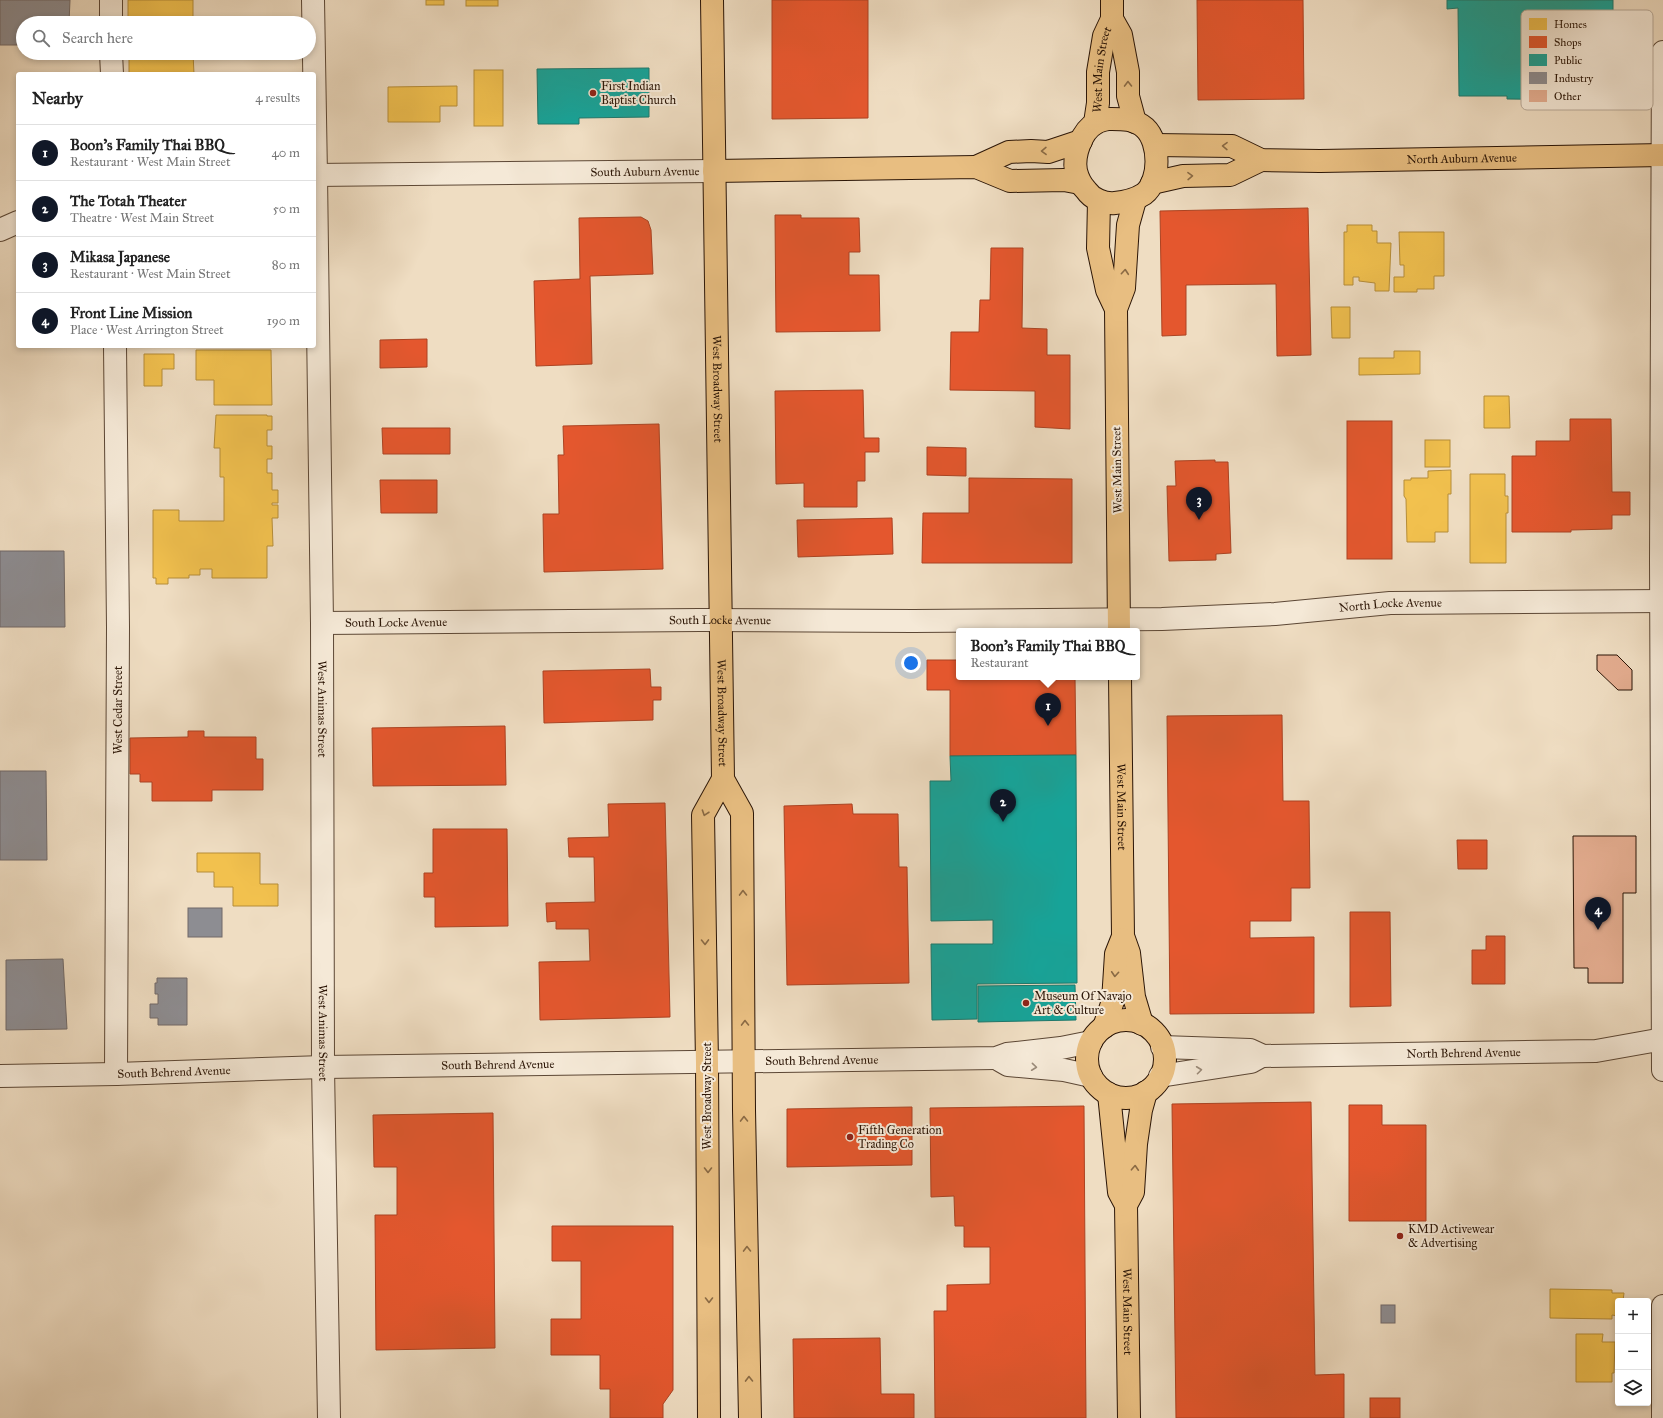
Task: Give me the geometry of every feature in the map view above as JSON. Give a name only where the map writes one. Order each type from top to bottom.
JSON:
[{"type":"main road","name":"West Broadway Street","points":[[712,0],[723,778],[742,813],[745,1062],[744,1118],[750,1418]]},
{"type":"main road","name":"West Main Street","points":[[1112,9],[1121,36],[1128,72],[1128,96],[1135,122]]},
{"type":"main road","name":"West Main Street","points":[[1095,123],[1098,103],[1098,72],[1104,36],[1112,9]]},
{"type":"main road","points":[[1122,118],[1135,122],[1145,128],[1155,145],[1157,158],[1152,183],[1145,194],[1135,200],[1109,203],[1099,201],[1088,194],[1080,183],[1076,171],[1076,154],[1081,141],[1088,130],[1095,123],[1107,119],[1122,118]]},
{"type":"main road","name":"South Auburn Avenue","points":[[976,167],[1009,152],[1048,152],[1081,141]]},
{"type":"main road","name":"North Auburn Avenue","points":[[1155,145],[1232,146],[1261,160],[1344,161],[1662,155]]},
{"type":"main road","name":"North Auburn Avenue","points":[[1152,183],[1183,176],[1230,175],[1261,160]]},
{"type":"main road","name":"South Auburn Avenue","points":[[714,171],[976,167],[1010,181],[1064,180],[1080,183]]},
{"type":"main road","name":"West Main Street","points":[[1119,625],[1116,309],[1124,288],[1128,225],[1135,200]]},
{"type":"main road","name":"West Main Street","points":[[1099,201],[1098,248],[1107,290],[1116,309]]},
{"type":"main road","name":"West Main Street","points":[[1120,680],[1123,936],[1129,953],[1134,997],[1142,1024]]},
{"type":"main road","name":"West Broadway Street","points":[[710,1418],[703,815],[723,778]]},
{"type":"main road","name":"West Main Street","points":[[1097,1034],[1113,1002],[1116,954],[1123,936]]},
{"type":"main road","points":[[1123,1020],[1142,1024],[1154,1034],[1162,1047],[1164,1067],[1160,1076],[1157,1082],[1146,1092],[1137,1096],[1128,1098],[1108,1094],[1098,1087],[1091,1076],[1087,1054],[1097,1034],[1113,1022],[1123,1020]]},
{"type":"main road","name":"West Main Street","points":[[1126,1205],[1133,1192],[1136,1144],[1141,1110],[1146,1092]]},
{"type":"main road","name":"West Main Street","points":[[1108,1094],[1119,1192],[1126,1205],[1129,1418]]},
{"type":"street","points":[[111,0],[111,16]]},
{"type":"street","name":"West Animas Street","points":[[313,0],[313,16]]},
{"type":"street","points":[[1663,52],[1663,1070]]},
{"type":"street","points":[[111,60],[112,72]]},
{"type":"street","name":"West Animas Street","points":[[314,60],[314,72]]},
{"type":"street","name":"South Auburn Avenue","points":[[316,175],[714,171]]},
{"type":"street","points":[[0,230],[16,223]]},
{"type":"street","name":"West Animas Street","points":[[316,239],[322,623],[323,1067],[329,1418]]},
{"type":"street","name":"West Cedar Street","points":[[115,348],[118,627],[116,1074]]},
{"type":"street","name":"North Locke Avenue","points":[[1119,625],[1275,614],[1390,603],[1662,601]]},
{"type":"street","name":"South Locke Avenue","points":[[322,623],[721,620],[913,621],[1119,625]]},
{"type":"street","name":"South Behrend Avenue","points":[[0,1076],[116,1074],[323,1067],[996,1058],[1007,1054],[1062,1048],[1097,1034]]},
{"type":"street","name":"North Behrend Avenue","points":[[1162,1047],[1250,1050],[1263,1056],[1596,1051],[1662,1039]]},
{"type":"street","name":"North Behrend Avenue","points":[[1160,1076],[1251,1062],[1263,1056]]},
{"type":"street","name":"South Behrend Avenue","points":[[996,1058],[1008,1065],[1064,1070],[1091,1076]]},
{"type":"street","points":[[1663,1306],[1663,1418]]},
{"type":"building: Homes","points":[[128,0],[193,0],[193,16],[128,16]]},
{"type":"building: Homes","points":[[426,0],[444,0],[444,5],[426,5]]},
{"type":"building: Homes","points":[[466,0],[498,0],[498,6],[466,6]]},
{"type":"building: Homes","points":[[129,60],[193,60],[194,72],[129,72]]},
{"type":"building: Homes","points":[[474,70],[503,70],[503,126],[474,126]]},
{"type":"building: Homes","points":[[457,86],[457,106],[440,106],[440,122],[388,122],[388,87]]},
{"type":"building: Homes","points":[[1347,225],[1372,225],[1372,231],[1377,231],[1377,243],[1391,243],[1389,291],[1375,291],[1375,283],[1359,281],[1359,277],[1353,277],[1353,285],[1344,285],[1344,232],[1347,232]]},
{"type":"building: Homes","points":[[1399,232],[1444,232],[1444,276],[1434,276],[1434,289],[1417,289],[1417,292],[1394,292],[1394,277],[1404,277],[1404,265],[1400,265]]},
{"type":"building: Homes","points":[[1331,307],[1350,307],[1350,338],[1332,338]]},
{"type":"building: Homes","points":[[196,350],[271,350],[272,405],[214,405],[214,380],[196,380]]},
{"type":"building: Homes","points":[[1394,351],[1420,351],[1420,374],[1359,375],[1359,358],[1394,358]]},
{"type":"building: Homes","points":[[144,354],[174,354],[174,369],[162,369],[162,386],[144,386]]},
{"type":"building: Homes","points":[[1484,396],[1509,396],[1510,428],[1484,428]]},
{"type":"building: Homes","points":[[216,415],[272,416],[272,430],[267,430],[267,446],[272,446],[272,459],[267,459],[267,473],[272,473],[272,490],[278,490],[278,503],[272,503],[272,505],[278,505],[278,518],[272,518],[273,546],[267,546],[267,578],[212,578],[212,569],[200,569],[200,575],[189,575],[189,578],[168,578],[168,584],[156,584],[156,578],[153,578],[153,510],[179,510],[179,521],[224,521],[224,477],[220,477],[220,448],[214,448]]},
{"type":"building: Homes","points":[[1425,440],[1450,440],[1450,467],[1425,467]]},
{"type":"building: Homes","points":[[1451,470],[1451,494],[1448,494],[1448,532],[1435,532],[1435,542],[1407,542],[1404,480],[1411,480],[1411,478],[1428,478],[1428,471]]},
{"type":"building: Homes","points":[[1470,474],[1505,474],[1505,496],[1508,496],[1508,513],[1506,513],[1506,563],[1470,563]]},
{"type":"building: Homes","points":[[197,853],[260,853],[260,884],[278,884],[278,906],[233,906],[233,887],[214,887],[214,872],[197,872]]},
{"type":"building: Homes","points":[[1550,1289],[1612,1290],[1612,1293],[1624,1293],[1623,1298],[1615,1298],[1615,1316],[1612,1315],[1612,1319],[1550,1318]]},
{"type":"building: Homes","points":[[1576,1334],[1603,1334],[1602,1342],[1615,1342],[1614,1373],[1612,1373],[1612,1382],[1576,1382]]},
{"type":"building: Shops","points":[[772,0],[868,0],[868,118],[772,119]]},
{"type":"building: Shops","points":[[1197,0],[1303,0],[1304,99],[1198,100]]},
{"type":"building: Shops","points":[[1308,208],[1311,355],[1277,356],[1276,284],[1186,285],[1186,335],[1162,336],[1160,211]]},
{"type":"building: Shops","points":[[775,215],[801,215],[801,218],[859,218],[860,252],[849,252],[849,275],[879,275],[880,331],[776,332]]},
{"type":"building: Shops","points":[[641,217],[648,221],[651,230],[653,274],[590,276],[592,364],[536,366],[534,281],[580,279],[579,218]]},
{"type":"building: Shops","points":[[991,248],[1023,248],[1022,328],[1047,329],[1047,355],[1070,355],[1070,429],[1035,427],[1035,391],[950,390],[951,332],[979,332],[980,300],[990,300]]},
{"type":"building: Shops","points":[[427,339],[427,367],[380,368],[380,340]]},
{"type":"building: Shops","points":[[863,390],[864,438],[879,438],[879,452],[865,452],[865,481],[857,481],[857,507],[804,507],[804,483],[776,484],[775,391]]},
{"type":"building: Shops","points":[[1570,419],[1611,419],[1612,492],[1630,492],[1630,515],[1612,515],[1612,529],[1571,530],[1571,532],[1512,532],[1512,456],[1536,456],[1536,441],[1570,441]]},
{"type":"building: Shops","points":[[1347,421],[1392,421],[1392,559],[1347,559]]},
{"type":"building: Shops","points":[[659,424],[663,569],[544,572],[543,514],[559,514],[558,455],[564,455],[563,426]]},
{"type":"building: Shops","points":[[382,428],[450,428],[450,454],[383,454]]},
{"type":"building: Shops","points":[[927,447],[966,448],[966,476],[927,475]]},
{"type":"building: Shops","points":[[1215,460],[1215,462],[1228,462],[1231,553],[1216,554],[1216,560],[1169,561],[1167,486],[1176,486],[1175,461]]},
{"type":"building: Shops","points":[[969,478],[1072,479],[1072,563],[922,563],[923,513],[969,513]]},
{"type":"building: Shops","points":[[380,480],[437,480],[437,513],[381,513]]},
{"type":"building: Shops","points":[[892,518],[893,554],[798,557],[797,520]]},
{"type":"building: Shops","points":[[927,660],[956,660],[956,680],[1075,680],[1076,755],[950,756],[950,690],[927,690]]},
{"type":"building: Shops","points":[[650,669],[651,687],[661,687],[661,700],[653,700],[653,720],[544,723],[543,671]]},
{"type":"building: Shops","points":[[1282,715],[1283,801],[1309,801],[1310,888],[1291,888],[1291,921],[1250,921],[1250,938],[1314,937],[1314,1013],[1170,1014],[1167,716]]},
{"type":"building: Shops","points":[[505,726],[506,785],[373,786],[372,728]]},
{"type":"building: Shops","points":[[188,731],[204,731],[204,737],[256,737],[256,759],[263,759],[263,790],[212,790],[212,801],[152,801],[152,782],[140,782],[140,774],[130,774],[130,738],[188,737]]},
{"type":"building: Shops","points":[[665,803],[670,1017],[540,1020],[539,962],[590,961],[589,929],[556,929],[556,921],[547,922],[546,903],[595,902],[594,857],[569,857],[568,838],[609,837],[608,804]]},
{"type":"building: Shops","points":[[852,804],[853,814],[898,814],[899,867],[907,867],[909,983],[787,985],[784,806]]},
{"type":"building: Shops","points":[[433,829],[507,829],[508,926],[435,927],[435,897],[424,897],[424,873],[433,873]]},
{"type":"building: Shops","points":[[1457,840],[1487,840],[1487,869],[1458,869]]},
{"type":"building: Shops","points":[[1350,912],[1390,912],[1391,1006],[1350,1007]]},
{"type":"building: Shops","points":[[1486,936],[1505,936],[1505,984],[1472,984],[1472,950],[1486,950]]},
{"type":"building: Shops","points":[[1311,1102],[1315,1375],[1344,1374],[1344,1418],[1176,1418],[1172,1104]]},
{"type":"building: Shops","points":[[1349,1105],[1382,1105],[1382,1125],[1426,1125],[1426,1221],[1349,1221]]},
{"type":"building: Shops","points":[[1084,1106],[1086,1418],[935,1418],[934,1311],[947,1311],[947,1285],[990,1284],[990,1247],[964,1247],[964,1226],[955,1226],[954,1196],[931,1197],[930,1108]]},
{"type":"building: Shops","name":"Fifth Generation Trading Co","points":[[912,1107],[912,1165],[787,1167],[787,1109]]},
{"type":"building: Shops","points":[[493,1113],[495,1348],[376,1350],[375,1215],[397,1215],[397,1167],[374,1167],[373,1115]]},
{"type":"building: Shops","points":[[552,1226],[673,1226],[673,1390],[663,1404],[663,1418],[610,1418],[610,1389],[600,1389],[600,1355],[551,1355],[551,1319],[581,1319],[581,1261],[552,1261]]},
{"type":"building: Shops","points":[[880,1338],[881,1394],[914,1394],[914,1418],[794,1418],[793,1339]]},
{"type":"building: Shops","points":[[1370,1398],[1400,1398],[1400,1418],[1370,1418]]},
{"type":"building: Public","points":[[1447,0],[1613,0],[1613,10],[1521,10],[1521,99],[1507,99],[1507,96],[1459,96],[1458,8],[1447,9]]},
{"type":"building: Public","name":"First Indian Baptist Church","points":[[649,68],[649,117],[579,118],[579,124],[538,124],[537,69]]},
{"type":"building: Public","points":[[1076,755],[1077,983],[977,984],[977,1019],[932,1020],[931,944],[993,944],[993,920],[931,921],[930,781],[951,781],[950,756]]},
{"type":"building: Public","name":"Museum Of Navajo Art & Culture","points":[[1075,985],[1076,1020],[978,1022],[978,986]]},
{"type":"building: Industry","points":[[0,0],[70,0],[69,16],[16,16],[16,45],[0,45]]},
{"type":"building: Industry","points":[[0,551],[64,551],[65,627],[0,627]]},
{"type":"building: Industry","points":[[0,771],[46,771],[47,860],[0,860]]},
{"type":"building: Industry","points":[[188,908],[222,908],[222,937],[188,937]]},
{"type":"building: Industry","points":[[63,959],[67,1029],[6,1030],[6,960]]},
{"type":"building: Industry","points":[[157,978],[187,978],[187,1025],[158,1025],[158,1018],[150,1018],[150,1004],[158,1004],[158,994],[155,994],[155,983],[157,983]]},
{"type":"building: Industry","points":[[1381,1305],[1395,1305],[1395,1323],[1381,1323]]},
{"type":"building: Other","points":[[1597,655],[1617,655],[1632,670],[1632,690],[1618,690],[1597,670]]},
{"type":"building: Other","points":[[1573,836],[1636,836],[1636,893],[1623,893],[1623,983],[1588,983],[1588,968],[1574,968]]},
{"type":"place","name":"First Indian Baptist Church","points":[[593,93]]},
{"type":"place","name":"Mikasa Japanese","points":[[1199,520]]},
{"type":"place","name":"Boon's Family Thai BBQ","points":[[1048,726]]},
{"type":"place","name":"The Totah Theater","points":[[1003,822]]},
{"type":"place","name":"Front Line Mission","points":[[1598,930]]},
{"type":"place","name":"Museum Of Navajo Art & Culture","points":[[1026,1003]]},
{"type":"place","name":"Fifth Generation Trading Co","points":[[850,1137]]},
{"type":"place","name":"KMD Activewear & Advertising","points":[[1400,1236]]}]
